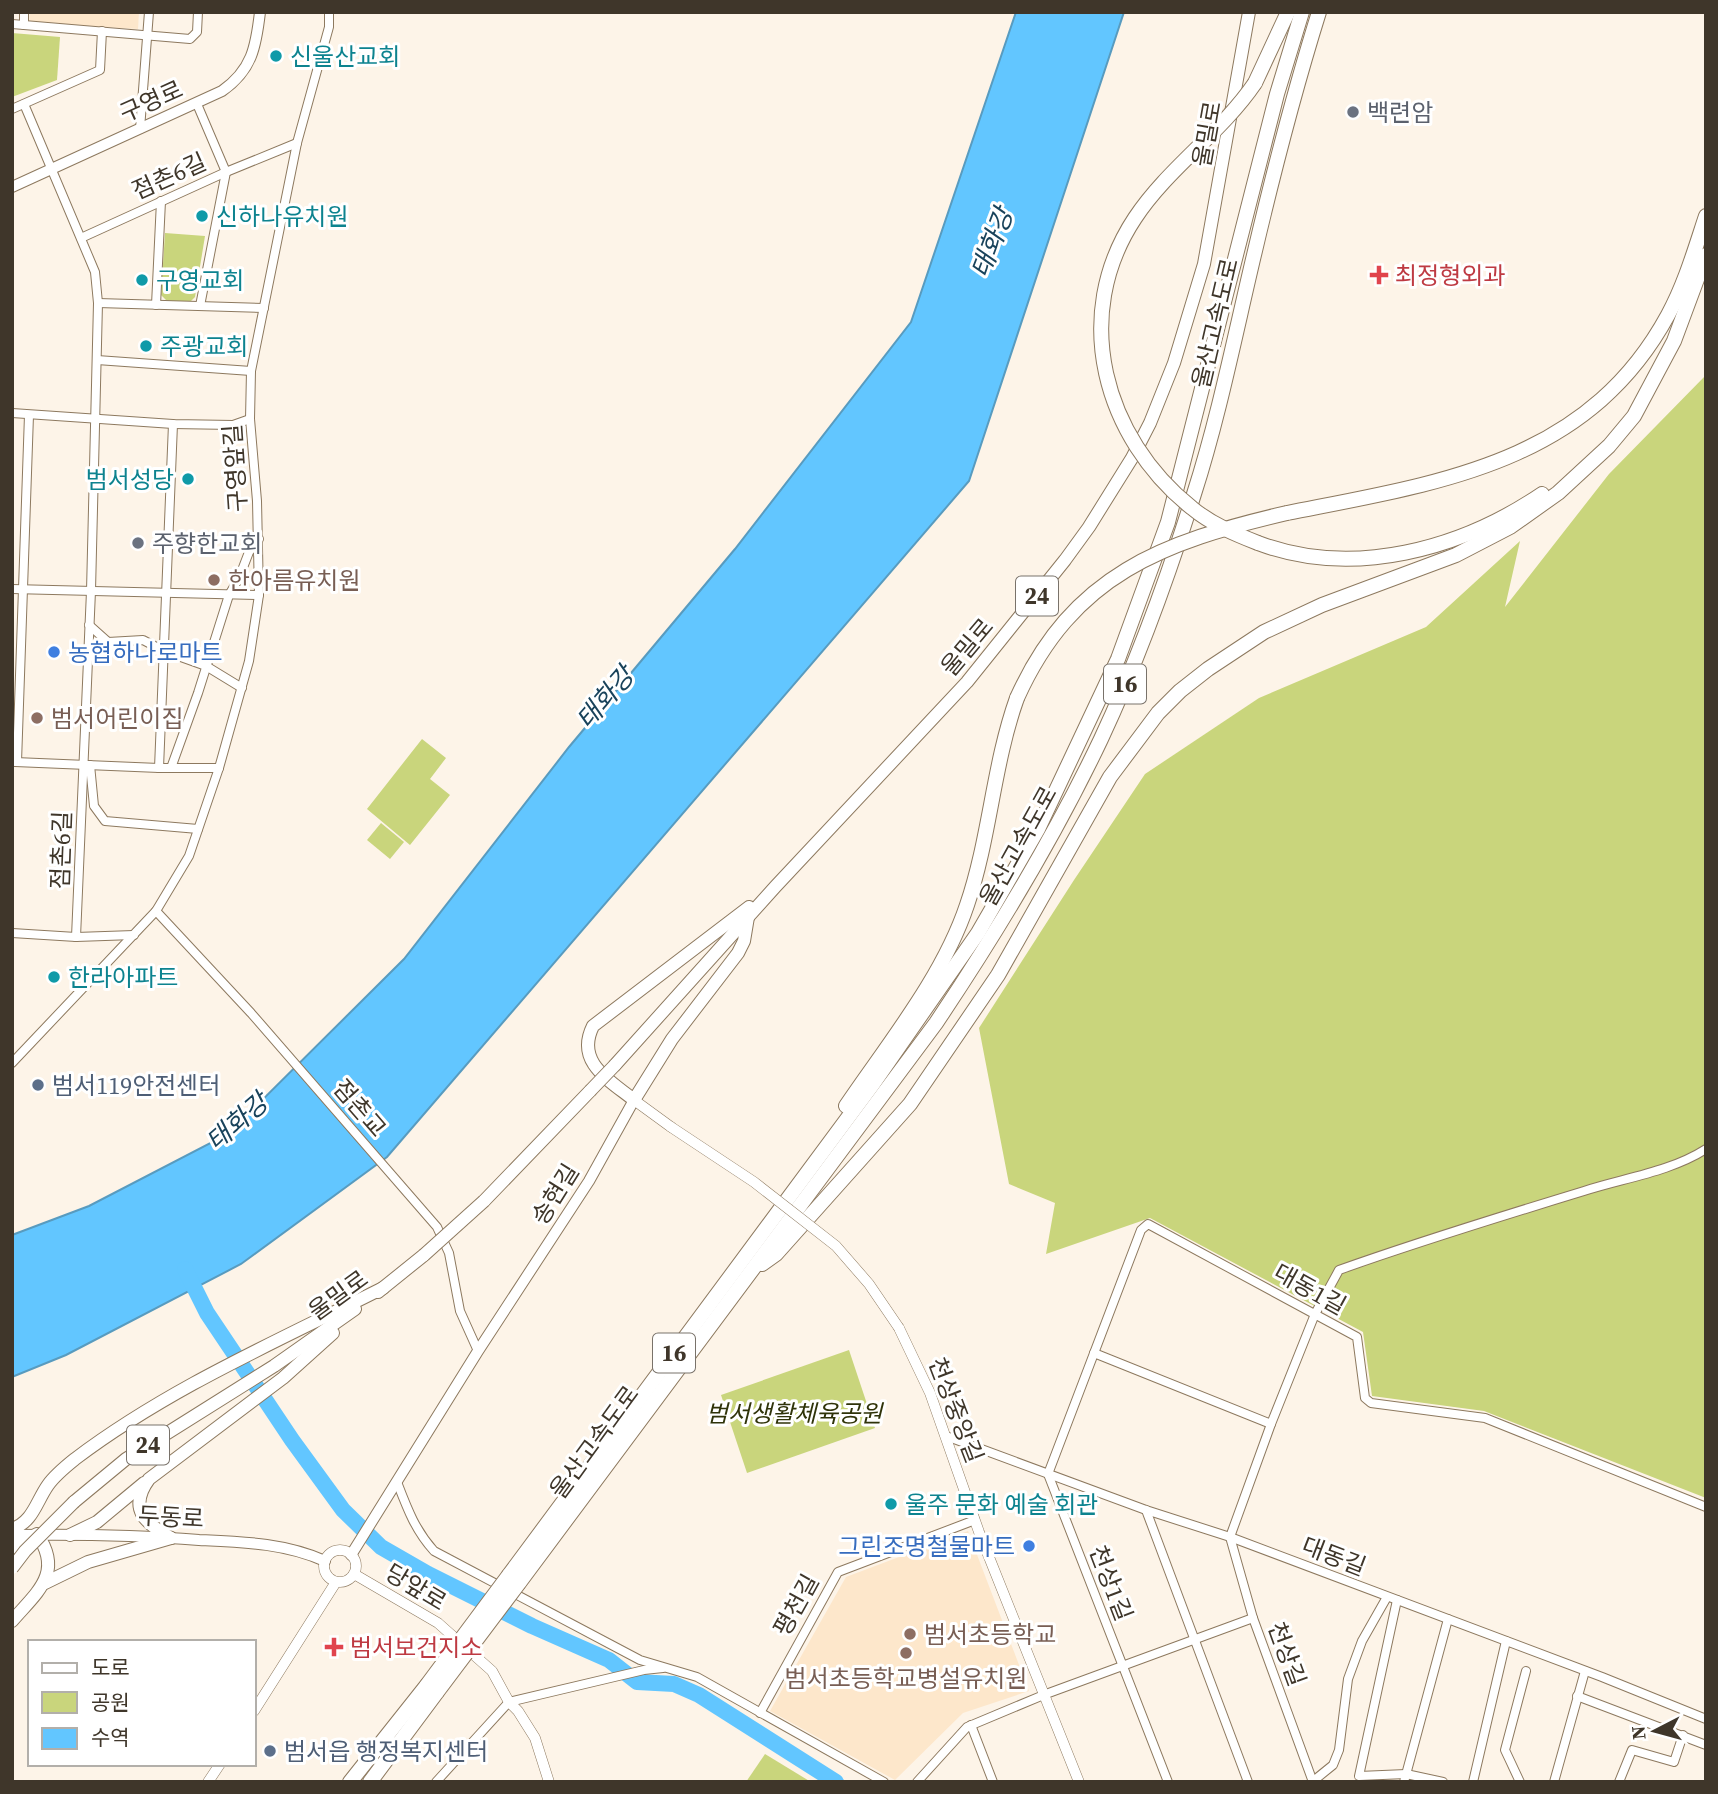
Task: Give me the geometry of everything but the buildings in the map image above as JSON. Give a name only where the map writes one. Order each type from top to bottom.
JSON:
[{"type":"highway","points":[[1288,12],[1266,65],[1255,83],[1237,108],[1162,184],[1135,218],[1110,269],[1101,332],[1111,399],[1124,427],[1160,479],[1194,510],[1226,529],[1258,543],[1291,553],[1336,559],[1400,553],[1464,536],[1523,507],[1581,463],[1629,412],[1659,370]]},
{"type":"highway","name":"울산고속도로","points":[[514,1579],[946,982],[1010,880],[1049,805],[1118,659],[1168,523],[1277,94],[1303,12]]},
{"type":"highway","name":"울산고속도로","points":[[514,1579],[899,1075],[968,975],[1024,884],[1101,739],[1151,620],[1194,492],[1216,415],[1285,130],[1320,12]]},
{"type":"highway","points":[[838,1131],[843,1110],[930,981],[959,927],[981,857],[1002,744],[1017,698],[1037,657],[1063,623],[1102,585],[1122,571],[1188,539],[1287,513],[1474,471],[1525,450],[1575,421],[1623,379],[1654,339],[1679,294],[1706,216]]},
{"type":"highway","points":[[750,1273],[776,1254],[910,1104],[998,975],[1110,777],[1158,713],[1180,691],[1237,649],[1291,618],[1457,555],[1528,516],[1581,474],[1634,416],[1681,325],[1706,255]]},
{"type":"highway","name":"16","points":[[370,1782],[432,1688],[514,1579]]},
{"type":"highway","name":"16","points":[[350,1782],[432,1688]]},
{"type":"main road","name":"구영로","points":[[12,187],[197,104],[239,79],[257,42],[260,12]]},
{"type":"main road","name":"울밀로","points":[[12,1568],[25,1551],[74,1502],[126,1459],[274,1366],[383,1288],[425,1255],[484,1201],[554,1131],[775,887],[967,681],[1065,561],[1132,458],[1150,423],[1174,363],[1204,264],[1249,13]]},
{"type":"main road","points":[[748,917],[747,932],[738,953],[672,1039],[634,1100],[594,1066],[589,1057],[587,1037],[593,1026],[775,887]]},
{"type":"main road","name":"송현길","points":[[478,1351],[508,1309],[589,1181],[634,1100]]},
{"type":"main road","points":[[12,1529],[25,1523],[30,1517],[54,1478],[75,1460],[155,1405],[383,1288]]},
{"type":"main road","points":[[70,1535],[97,1522],[149,1479],[283,1378],[383,1288]]},
{"type":"main road","points":[[351,1555],[478,1351]]},
{"type":"main road","points":[[149,1479],[141,1494],[143,1518],[149,1525],[171,1538]]},
{"type":"main road","points":[[43,1493],[35,1525],[46,1548],[49,1565],[45,1583]]},
{"type":"main road","points":[[12,1548],[41,1534]]},
{"type":"main road","name":"두동로","points":[[12,1535],[171,1538],[266,1544],[303,1551],[325,1561]]},
{"type":"main road","points":[[12,1621],[45,1583],[88,1562],[171,1538]]},
{"type":"street","points":[[24,12],[24,25]]},
{"type":"street","points":[[140,129],[149,12]]},
{"type":"street","points":[[12,24],[190,39],[197,32],[198,12]]},
{"type":"street","name":"구영앞길","points":[[12,1063],[156,911],[189,856],[219,768],[249,661],[259,595],[259,539],[250,419],[251,371],[297,143],[328,27],[329,12]]},
{"type":"street","points":[[12,109],[100,70],[102,32]]},
{"type":"street","name":"점촌6길","points":[[24,104],[95,272],[98,303],[87,765],[76,937]]},
{"type":"street","points":[[197,104],[226,172],[297,143]]},
{"type":"street","name":"점촌6길","points":[[81,238],[226,172]]},
{"type":"street","name":"점촌6길","points":[[200,306],[226,172]]},
{"type":"street","points":[[156,305],[161,201]]},
{"type":"street","points":[[98,303],[264,308]]},
{"type":"street","points":[[97,360],[251,371]]},
{"type":"street","points":[[12,414],[173,424],[233,425],[250,419]]},
{"type":"street","points":[[29,415],[15,762],[219,768]]},
{"type":"street","points":[[159,768],[173,424]]},
{"type":"street","points":[[171,768],[229,595],[249,552],[259,539]]},
{"type":"street","points":[[12,589],[259,595]]},
{"type":"street","points":[[89,625],[108,642],[143,640],[164,651],[206,666],[242,688]]},
{"type":"street","points":[[87,765],[94,807],[105,821],[198,829]]},
{"type":"street","name":"점촌교","points":[[156,911],[267,1032],[437,1227],[449,1253],[460,1311],[478,1351]]},
{"type":"street","points":[[12,933],[76,937],[134,935]]},
{"type":"street","name":"천상중앙길","points":[[634,1100],[671,1128],[754,1182],[836,1246],[869,1284],[899,1328],[922,1373],[975,1520],[1079,1782]]},
{"type":"street","points":[[1230,1537],[1315,1314],[1339,1270],[1437,1237],[1648,1173],[1695,1156],[1706,1149]]},
{"type":"street","name":"대동1길","points":[[1048,1474],[1141,1230],[1148,1224],[1357,1337],[1365,1398],[1371,1403],[1485,1418],[1706,1507]]},
{"type":"street","points":[[1094,1353],[1271,1424]]},
{"type":"street","name":"대동길","points":[[946,1436],[1146,1510],[1230,1537],[1706,1719]]},
{"type":"street","name":"천상1길","points":[[1048,1474],[1168,1782]]},
{"type":"street","points":[[397,1482],[411,1519],[434,1551],[640,1660],[697,1677],[884,1782]]},
{"type":"street","points":[[1146,1510],[1248,1782]]},
{"type":"street","name":"평천길","points":[[760,1713],[838,1572],[975,1520]]},
{"type":"street","name":"천상길","points":[[1230,1537],[1253,1618],[1312,1782]]},
{"type":"street","points":[[336,1551],[351,1555],[355,1564],[354,1574],[346,1581],[335,1582],[325,1571],[327,1556],[336,1551]]},
{"type":"street","name":"당앞로","points":[[354,1574],[438,1623],[492,1671],[534,1738],[549,1782]]},
{"type":"street","points":[[256,1709],[335,1582]]},
{"type":"street","points":[[1312,1782],[1333,1765],[1339,1750],[1348,1679],[1362,1641],[1387,1597]]},
{"type":"street","points":[[1396,1600],[1359,1776],[1443,1782]]},
{"type":"street","points":[[917,1782],[971,1725],[1045,1694],[1253,1618]]},
{"type":"street","points":[[1405,1778],[1448,1619]]},
{"type":"street","points":[[1472,1782],[1506,1641]]},
{"type":"street","points":[[436,1782],[509,1702],[644,1670],[668,1667]]},
{"type":"street","points":[[1520,1782],[1505,1750],[1526,1671]]},
{"type":"street","points":[[1557,1781],[1577,1696],[1586,1671]]},
{"type":"street","points":[[1577,1696],[1706,1745]]},
{"type":"street","points":[[971,1725],[993,1782]]},
{"type":"street","points":[[1619,1782],[1632,1750],[1674,1762],[1683,1735]]},
{"type":"street","points":[[208,1782],[219,1766]]},
{"type":"shaded area","points":[[30,12],[139,12],[138,29],[29,23]]},
{"type":"shaded area","name":"범서초등학교","points":[[968,1531],[1029,1691],[963,1713],[895,1780],[770,1711],[846,1577]]},
{"type":"green space","points":[[12,33],[60,37],[57,80],[12,97]]},
{"type":"green space","points":[[165,233],[205,236],[195,297],[189,303],[167,301],[161,295]]},
{"type":"green space","points":[[1706,375],[1706,1498],[1484,1411],[1372,1396],[1363,1332],[1150,1218],[1046,1254],[1055,1203],[1009,1184],[979,1028],[1145,774],[1259,698],[1426,627],[1520,541],[1505,607],[1609,474]]},
{"type":"green space","points":[[422,739],[446,758],[430,779],[450,795],[410,845],[367,809]]},
{"type":"green space","points":[[381,823],[404,842],[390,859],[367,840]]},
{"type":"green space","name":"범서생활체육공원","points":[[849,1350],[875,1428],[747,1473],[721,1395]]},
{"type":"green space","points":[[765,1754],[811,1782],[746,1782]]},
{"type":"water","name":"태화강","points":[[1016,12],[1124,12],[969,481],[387,1157],[241,1264],[66,1355],[12,1377],[12,1235],[89,1206],[228,1134],[404,959],[569,747],[735,549],[911,322]]},
{"type":"waterway","points":[[185,1269],[207,1313],[292,1440],[343,1510],[381,1547],[428,1574],[532,1626],[609,1660],[637,1682],[674,1684],[699,1695],[836,1782]]},
{"type":"place","name":"신울산교회","points":[[276,56]]},
{"type":"place","name":"백련암","points":[[1353,112]]},
{"type":"place","name":"신하나유치원","points":[[202,216]]},
{"type":"place","name":"최정형외과","points":[[1379,275]]},
{"type":"place","name":"구영교회","points":[[142,280]]},
{"type":"place","name":"주광교회","points":[[146,346]]},
{"type":"place","name":"범서성당","points":[[188,479]]},
{"type":"place","name":"주향한교회","points":[[138,543]]},
{"type":"place","name":"한아름유치원","points":[[214,580]]},
{"type":"place","name":"농협하나로마트","points":[[54,652]]},
{"type":"place","name":"범서어린이집","points":[[37,718]]},
{"type":"place","name":"한라아파트","points":[[54,977]]},
{"type":"place","name":"범서119안전센터","points":[[38,1085]]},
{"type":"place","name":"울주 문화 예술 회관","points":[[891,1504]]},
{"type":"place","name":"그린조명철물마트","points":[[1029,1546]]},
{"type":"place","name":"범서초등학교","points":[[910,1634]]},
{"type":"place","name":"범서보건지소","points":[[334,1647]]},
{"type":"place","name":"범서초등학교병설유치원","points":[[906,1653]]},
{"type":"place","name":"범서읍 행정복지센터","points":[[270,1751]]}]
